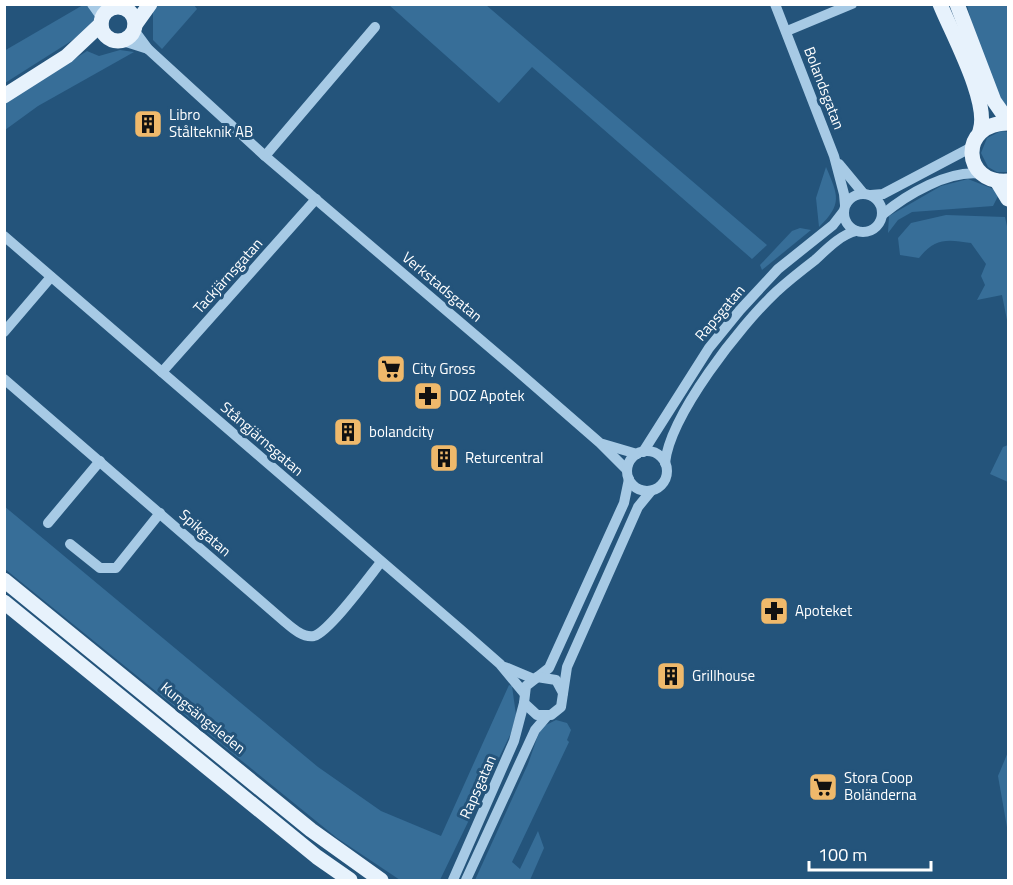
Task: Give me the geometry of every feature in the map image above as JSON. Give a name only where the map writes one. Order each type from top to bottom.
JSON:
[{"type":"main road","points":[[4,96],[66,56],[125,34],[150,4]]},
{"type":"main road","points":[[940,4],[979,98],[983,122],[972,147],[976,166],[982,174],[1003,181],[1008,198]]},
{"type":"main road","points":[[957,4],[994,101],[1008,122],[994,123],[980,131]]},
{"type":"main road","points":[[66,56],[104,14],[133,7],[125,34]]},
{"type":"main road","points":[[104,14],[102,30],[125,34]]},
{"type":"main road","name":"Kungsängsleden","points":[[4,580],[311,830],[381,880]]},
{"type":"main road","points":[[4,602],[317,856],[350,880]]},
{"type":"street","points":[[92,4],[104,14]]},
{"type":"street","name":"Bolandsgatan","points":[[775,4],[834,156],[844,209]]},
{"type":"street","points":[[787,30],[852,4]]},
{"type":"street","points":[[264,156],[375,27]]},
{"type":"street","name":"Verkstadsgatan","points":[[125,34],[148,49],[264,156],[600,443],[628,475]]},
{"type":"street","points":[[972,147],[883,194],[854,195],[844,209],[849,227],[856,231],[873,230],[882,216],[894,205],[945,179],[961,174],[982,174]]},
{"type":"street","name":"Bolandsgatan","points":[[834,156],[867,194]]},
{"type":"street","points":[[867,194],[881,207],[882,216]]},
{"type":"street","name":"Tackjärnsgatan","points":[[162,372],[316,199]]},
{"type":"street","name":"Rapsgatan","points":[[640,453],[709,348],[740,310],[778,269],[833,225],[844,209]]},
{"type":"street","name":"Rapsgatan","points":[[665,463],[673,432],[724,353],[746,326],[776,292],[848,233],[856,231]]},
{"type":"street","name":"Stångjärnsgatan","points":[[4,236],[500,664],[524,698]]},
{"type":"street","points":[[4,332],[51,277]]},
{"type":"street","name":"Spikgatan","points":[[4,379],[285,622],[309,636],[314,636],[327,627],[381,562]]},
{"type":"street","name":"Verkstadsgatan","points":[[600,443],[640,453]]},
{"type":"street","points":[[640,453],[659,456],[665,463],[666,477],[663,483],[651,490],[638,507],[567,667],[561,707],[547,716],[531,712],[524,698],[536,678],[549,668],[624,503],[629,463],[640,453]]},
{"type":"street","points":[[48,523],[99,461]]},
{"type":"street","points":[[628,475],[639,489],[651,490]]},
{"type":"street","points":[[69,544],[100,568],[116,568],[160,513]]},
{"type":"street","name":"Stångjärnsgatan","points":[[500,664],[536,678]]},
{"type":"street","points":[[536,678],[544,676],[555,680],[563,693]]},
{"type":"street","name":"Rapsgatan","points":[[453,880],[514,741],[524,698]]},
{"type":"street","name":"Rapsgatan","points":[[466,880],[535,730],[547,716]]},
{"type":"shaded area","points":[[158,4],[194,5],[197,9],[162,49],[153,40],[153,9]]},
{"type":"shaded area","points":[[83,5],[103,5],[87,31],[5,83],[4,51]]},
{"type":"shaded area","points":[[389,5],[486,5],[767,245],[752,259],[532,67],[499,103]]},
{"type":"shaded area","points":[[967,5],[1008,5],[1008,115],[983,68]]},
{"type":"shaded area","points":[[120,50],[134,52],[38,106],[5,130],[5,103],[87,51],[99,56]]},
{"type":"shaded area","points":[[1001,131],[1008,132],[1008,172],[997,172],[988,167],[981,153],[987,138]]},
{"type":"shaded area","points":[[826,167],[836,199],[832,212],[819,227],[816,198]]},
{"type":"shaded area","points":[[968,179],[996,190],[998,196],[993,206],[912,212],[898,220],[888,233],[889,216],[941,186]]},
{"type":"shaded area","points":[[946,215],[1005,217],[1008,231],[1008,325],[1002,295],[977,300],[985,285],[981,276],[986,264],[971,243],[948,241],[936,243],[919,258],[900,255],[898,238],[911,223]]},
{"type":"shaded area","points":[[800,228],[811,230],[762,270],[760,265],[792,231]]},
{"type":"shaded area","points":[[1008,445],[1008,482],[990,474],[1003,447]]},
{"type":"shaded area","points":[[4,506],[318,767],[381,811],[441,836],[509,685],[512,686],[516,715],[511,733],[440,880],[400,880],[337,838],[5,569]]},
{"type":"shaded area","points":[[556,720],[567,723],[571,730],[567,740],[569,742],[512,862],[520,869],[538,831],[544,848],[530,880],[475,880],[528,764],[542,727]]},
{"type":"shaded area","points":[[1008,752],[1008,833],[998,776]]},
{"type":"place","name":"Libro Stålteknik AB","points":[[148,124]]},
{"type":"place","name":"City Gross","points":[[391,369]]},
{"type":"place","name":"DOZ Apotek","points":[[428,396]]},
{"type":"place","name":"bolandcity","points":[[348,432]]},
{"type":"place","name":"Returcentral","points":[[444,458]]},
{"type":"place","name":"Apoteket","points":[[774,611]]},
{"type":"place","name":"Grillhouse","points":[[671,676]]},
{"type":"place","name":"Stora Coop Boländerna","points":[[823,787]]}]
